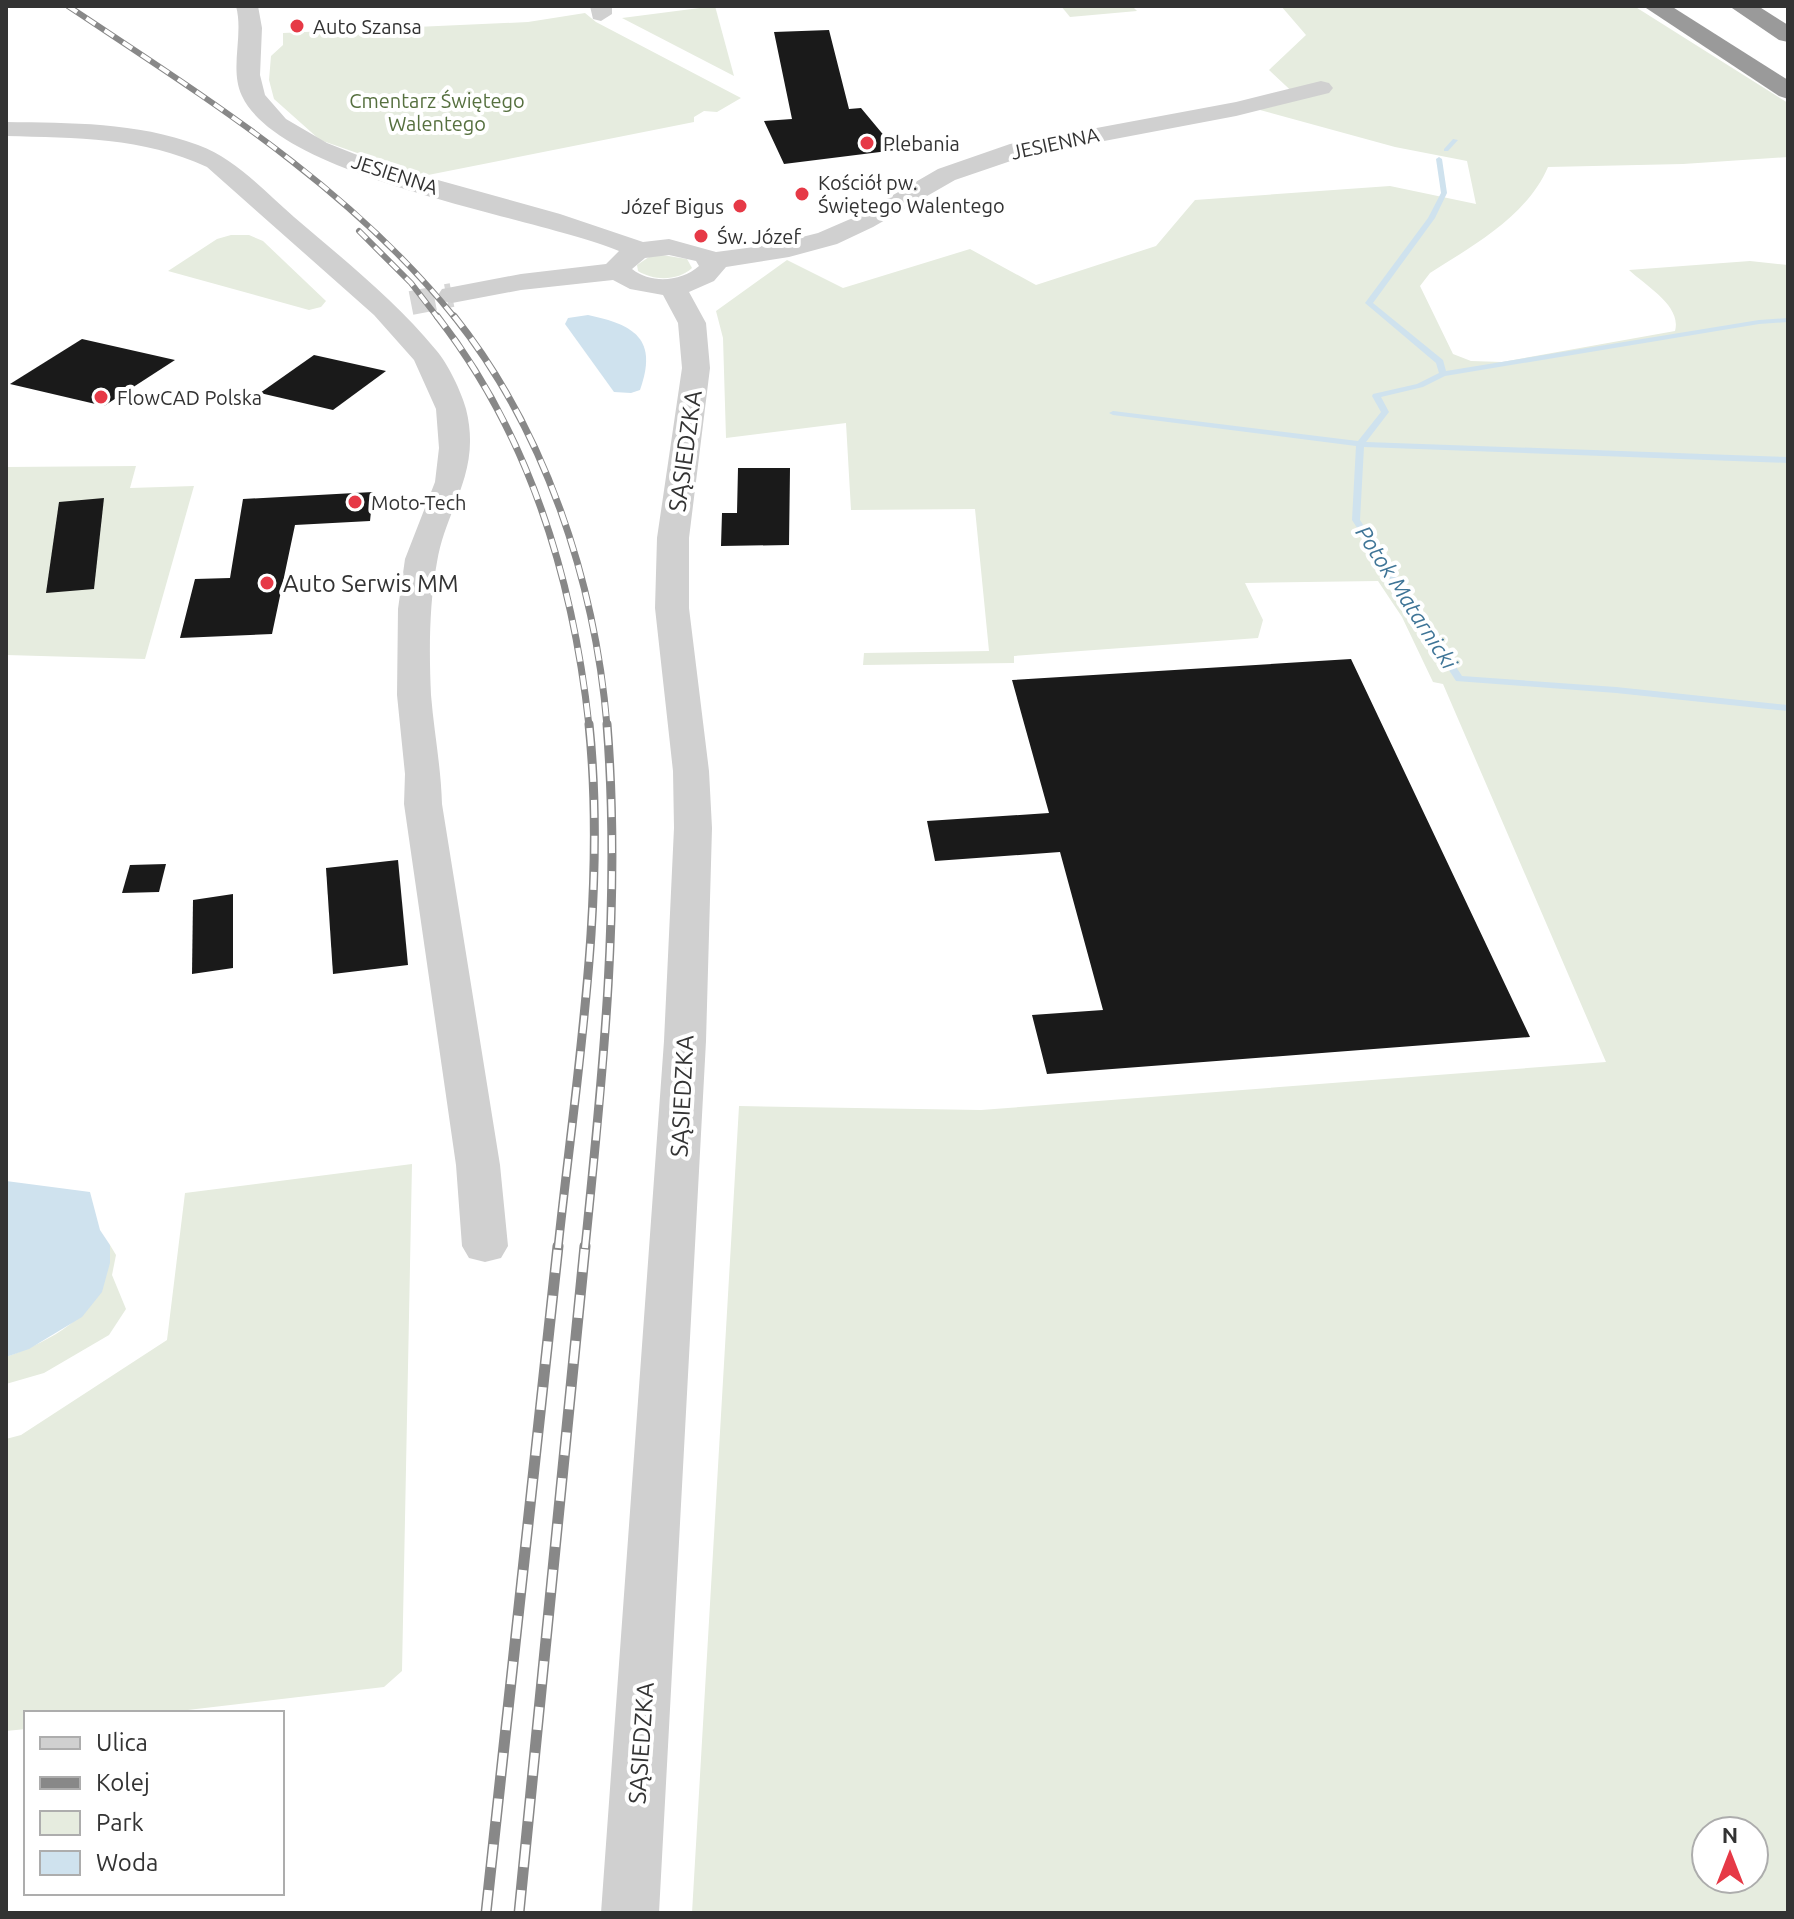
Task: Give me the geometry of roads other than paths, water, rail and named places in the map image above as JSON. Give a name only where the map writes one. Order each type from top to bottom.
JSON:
[{"type":"highway","points":[[1655,6],[1788,91]]},
{"type":"highway","points":[[1731,10],[1788,35]]},
{"type":"highway","points":[[1731,10],[1788,56]]},
{"type":"street","name":"JESIENNA","points":[[247,6],[251,21],[253,95],[274,120],[300,139],[373,170],[578,225],[617,238],[641,251]]},
{"type":"street","name":"JESIENNA","points":[[711,261],[777,252],[839,234],[917,189],[977,162],[1087,135],[1279,101],[1321,88]]},
{"type":"street","points":[[6,129],[124,134],[152,138],[197,152],[236,176],[398,306],[446,396],[453,421],[454,448],[450,482],[421,559],[414,695],[423,774],[423,804],[478,1165],[485,1246]]},
{"type":"street","points":[[452,295],[521,282],[619,271],[632,282],[672,286],[687,284],[709,274],[713,267],[711,261],[696,251],[683,248],[641,251],[623,260],[619,271]]},
{"type":"street","name":"SĄSIEDZKA","points":[[630,1913],[685,1041],[693,828],[691,771],[672,608],[673,538],[696,368],[692,323],[672,286]]},
{"type":"water","points":[[588,315],[618,324],[638,337],[644,346],[646,358],[640,390],[614,392],[565,324],[568,318]]},
{"type":"water","points":[[6,1181],[90,1192],[100,1230],[110,1245],[110,1263],[102,1292],[82,1317],[29,1349],[6,1357]]},
{"type":"waterway","name":"Potok Matarnicki","points":[[1446,150],[1455,140]]},
{"type":"waterway","name":"Potok Matarnicki","points":[[1439,159],[1444,193],[1431,218],[1369,303],[1440,362],[1443,374]]},
{"type":"waterway","points":[[1443,374],[1759,322],[1788,320]]},
{"type":"waterway","name":"Potok Matarnicki","points":[[1360,444],[1385,412],[1376,396],[1420,385],[1443,374]]},
{"type":"waterway","points":[[1113,413],[1360,444]]},
{"type":"waterway","points":[[1360,444],[1788,460]]},
{"type":"waterway","name":"Potok Matarnicki","points":[[1360,444],[1356,520],[1459,679],[1616,690],[1788,708]]},
{"type":"tunnel","points":[[411,303],[452,295]]},
{"type":"railway","points":[[68,6],[172,75],[274,147],[323,186],[370,227],[455,318]]},
{"type":"railway","points":[[359,231],[411,283],[438,318]]},
{"type":"railway","points":[[437,316],[469,361],[497,409],[542,510],[571,616],[589,726]]},
{"type":"railway","points":[[454,316],[515,408],[560,509],[591,617],[607,726]]},
{"type":"railway","points":[[558,1248],[592,920],[594,789],[589,724]]},
{"type":"railway","points":[[585,1248],[604,1052],[611,921],[611,790],[607,724]]},
{"type":"railway","points":[[486,1913],[558,1246]]},
{"type":"railway","points":[[519,1913],[585,1246]]},
{"type":"place","name":"Auto Szansa","points":[[297,26]]},
{"type":"place","name":"Plebania","points":[[867,143]]},
{"type":"place","name":"Kościół pw. Świętego Walentego","points":[[802,194]]},
{"type":"place","name":"Józef Bigus","points":[[740,206]]},
{"type":"place","name":"Św. Józef","points":[[701,236]]},
{"type":"place","name":"FlowCAD Polska","points":[[101,397]]},
{"type":"place","name":"Moto-Tech","points":[[355,502]]},
{"type":"place","name":"Auto Serwis MM","points":[[267,583]]},
{"type":"park label","name":"Cmentarz Świętego Walentego","points":[[437,112]]}]
